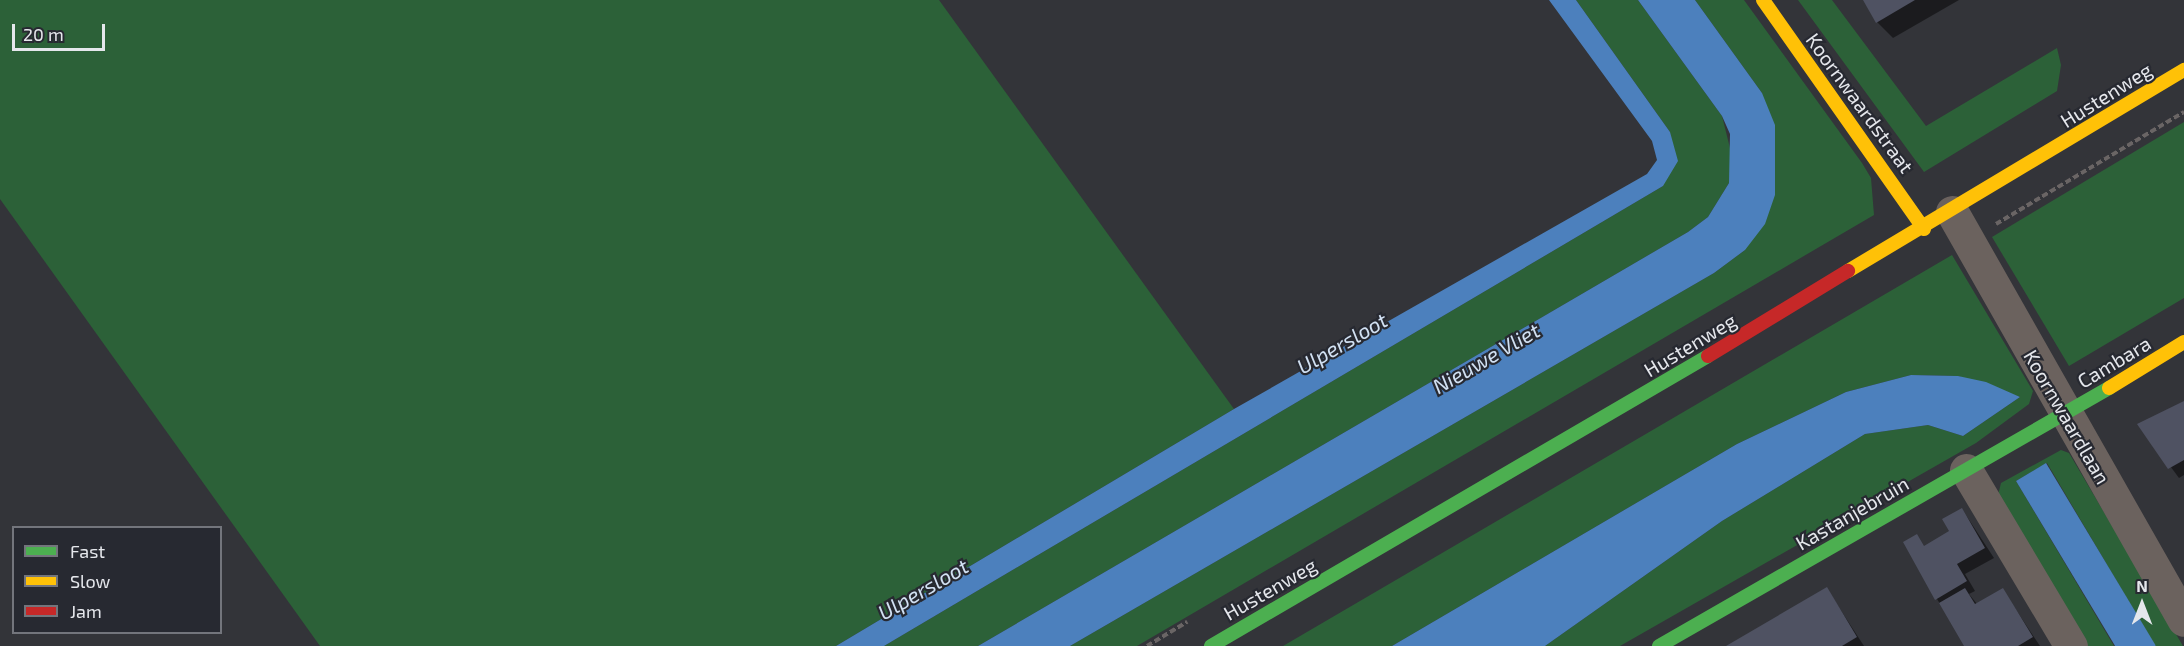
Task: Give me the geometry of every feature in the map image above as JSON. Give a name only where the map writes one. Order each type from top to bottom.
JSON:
[{"type":"main road","name":"Koornwaardstraat","points":[[1763,0],[1924,229]]},
{"type":"main road","name":"Hustenweg","points":[[1211,646],[1924,229],[2184,70]]},
{"type":"main road","name":"Cambara","points":[[2054,420],[2184,342]]},
{"type":"main road","name":"Kastanjebruin","points":[[1659,646],[2054,420]]},
{"type":"street","name":"Koornwaardlaan","points":[[1952,212],[2054,420],[2184,620]]},
{"type":"street","points":[[1976,464],[2071,646]]},
{"type":"green space","points":[[0,0],[939,0],[1234,409],[836,646],[320,646],[0,199]]},
{"type":"green space","points":[[1576,0],[1638,0],[1722,116],[1732,156],[1729,183],[1708,217],[1688,232],[978,646],[884,646],[1663,186],[1670,132]]},
{"type":"green space","points":[[1695,0],[1744,0],[1862,163],[1871,178],[1874,215],[1137,646],[1070,646],[1714,273],[1745,250],[1762,93]]},
{"type":"green space","points":[[1798,0],[1832,0],[1926,126],[2057,48],[2061,65],[2057,91],[1924,172]]},
{"type":"green space","points":[[2184,122],[2184,298],[2069,366],[1992,237]]},
{"type":"green space","points":[[1952,255],[2033,391],[2029,404],[1976,443],[1620,646],[1545,646],[1722,521],[1865,434],[1928,425],[1963,436],[2020,397],[1958,376],[1911,375],[1846,392],[1737,444],[1392,646],[1283,646]]},
{"type":"green space","points":[[2061,450],[2069,453],[2183,646],[2155,646],[2047,463],[2016,481],[2114,646],[2087,646],[1998,495],[2001,483]]},
{"type":"water","points":[[1549,0],[1576,0],[1670,132],[1678,161],[1663,186],[884,646],[836,646],[1234,409],[1647,174],[1657,160],[1652,141]]},
{"type":"water","name":"Nieuwe Vliet","points":[[1638,0],[1695,0],[1762,93],[1775,125],[1775,195],[1765,224],[1745,250],[1714,273],[1070,646],[978,646],[1688,232],[1708,217],[1729,183],[1730,134],[1722,116]]},
{"type":"water","points":[[1911,375],[1958,376],[1986,382],[2020,397],[1963,436],[1928,425],[1865,434],[1722,521],[1545,646],[1392,646],[1737,444],[1846,392]]},
{"type":"water","points":[[2046,463],[2156,646],[2115,646],[2016,481]]},
{"type":"building","points":[[1863,0],[1915,0],[1876,23]]},
{"type":"building","points":[[2184,401],[2184,460],[2168,469],[2137,424]]},
{"type":"building","points":[[1962,508],[1985,548],[1957,564],[1967,581],[1935,600],[1903,542],[1917,534],[1924,546],[1949,531],[1942,519]]},
{"type":"building","points":[[1827,587],[1857,637],[1842,646],[1726,646]]},
{"type":"building","points":[[1965,588],[1975,604],[2003,588],[2033,637],[2018,646],[1964,646],[1939,603]]},
{"type":"traffic: fast","points":[[1211,646],[1708,356]]},
{"type":"traffic: fast","points":[[1659,646],[2109,388]]},
{"type":"traffic: slow","points":[[1763,0],[1924,229]]},
{"type":"traffic: slow","points":[[1848,271],[2184,70]]},
{"type":"traffic: slow","points":[[2109,388],[2184,342]]},
{"type":"traffic: jam","points":[[1708,356],[1848,271]]},
{"type":"water label","name":"Ulpersloot","points":[[1342,343]]},
{"type":"water label","name":"Ulpersloot","points":[[923,589]]}]
